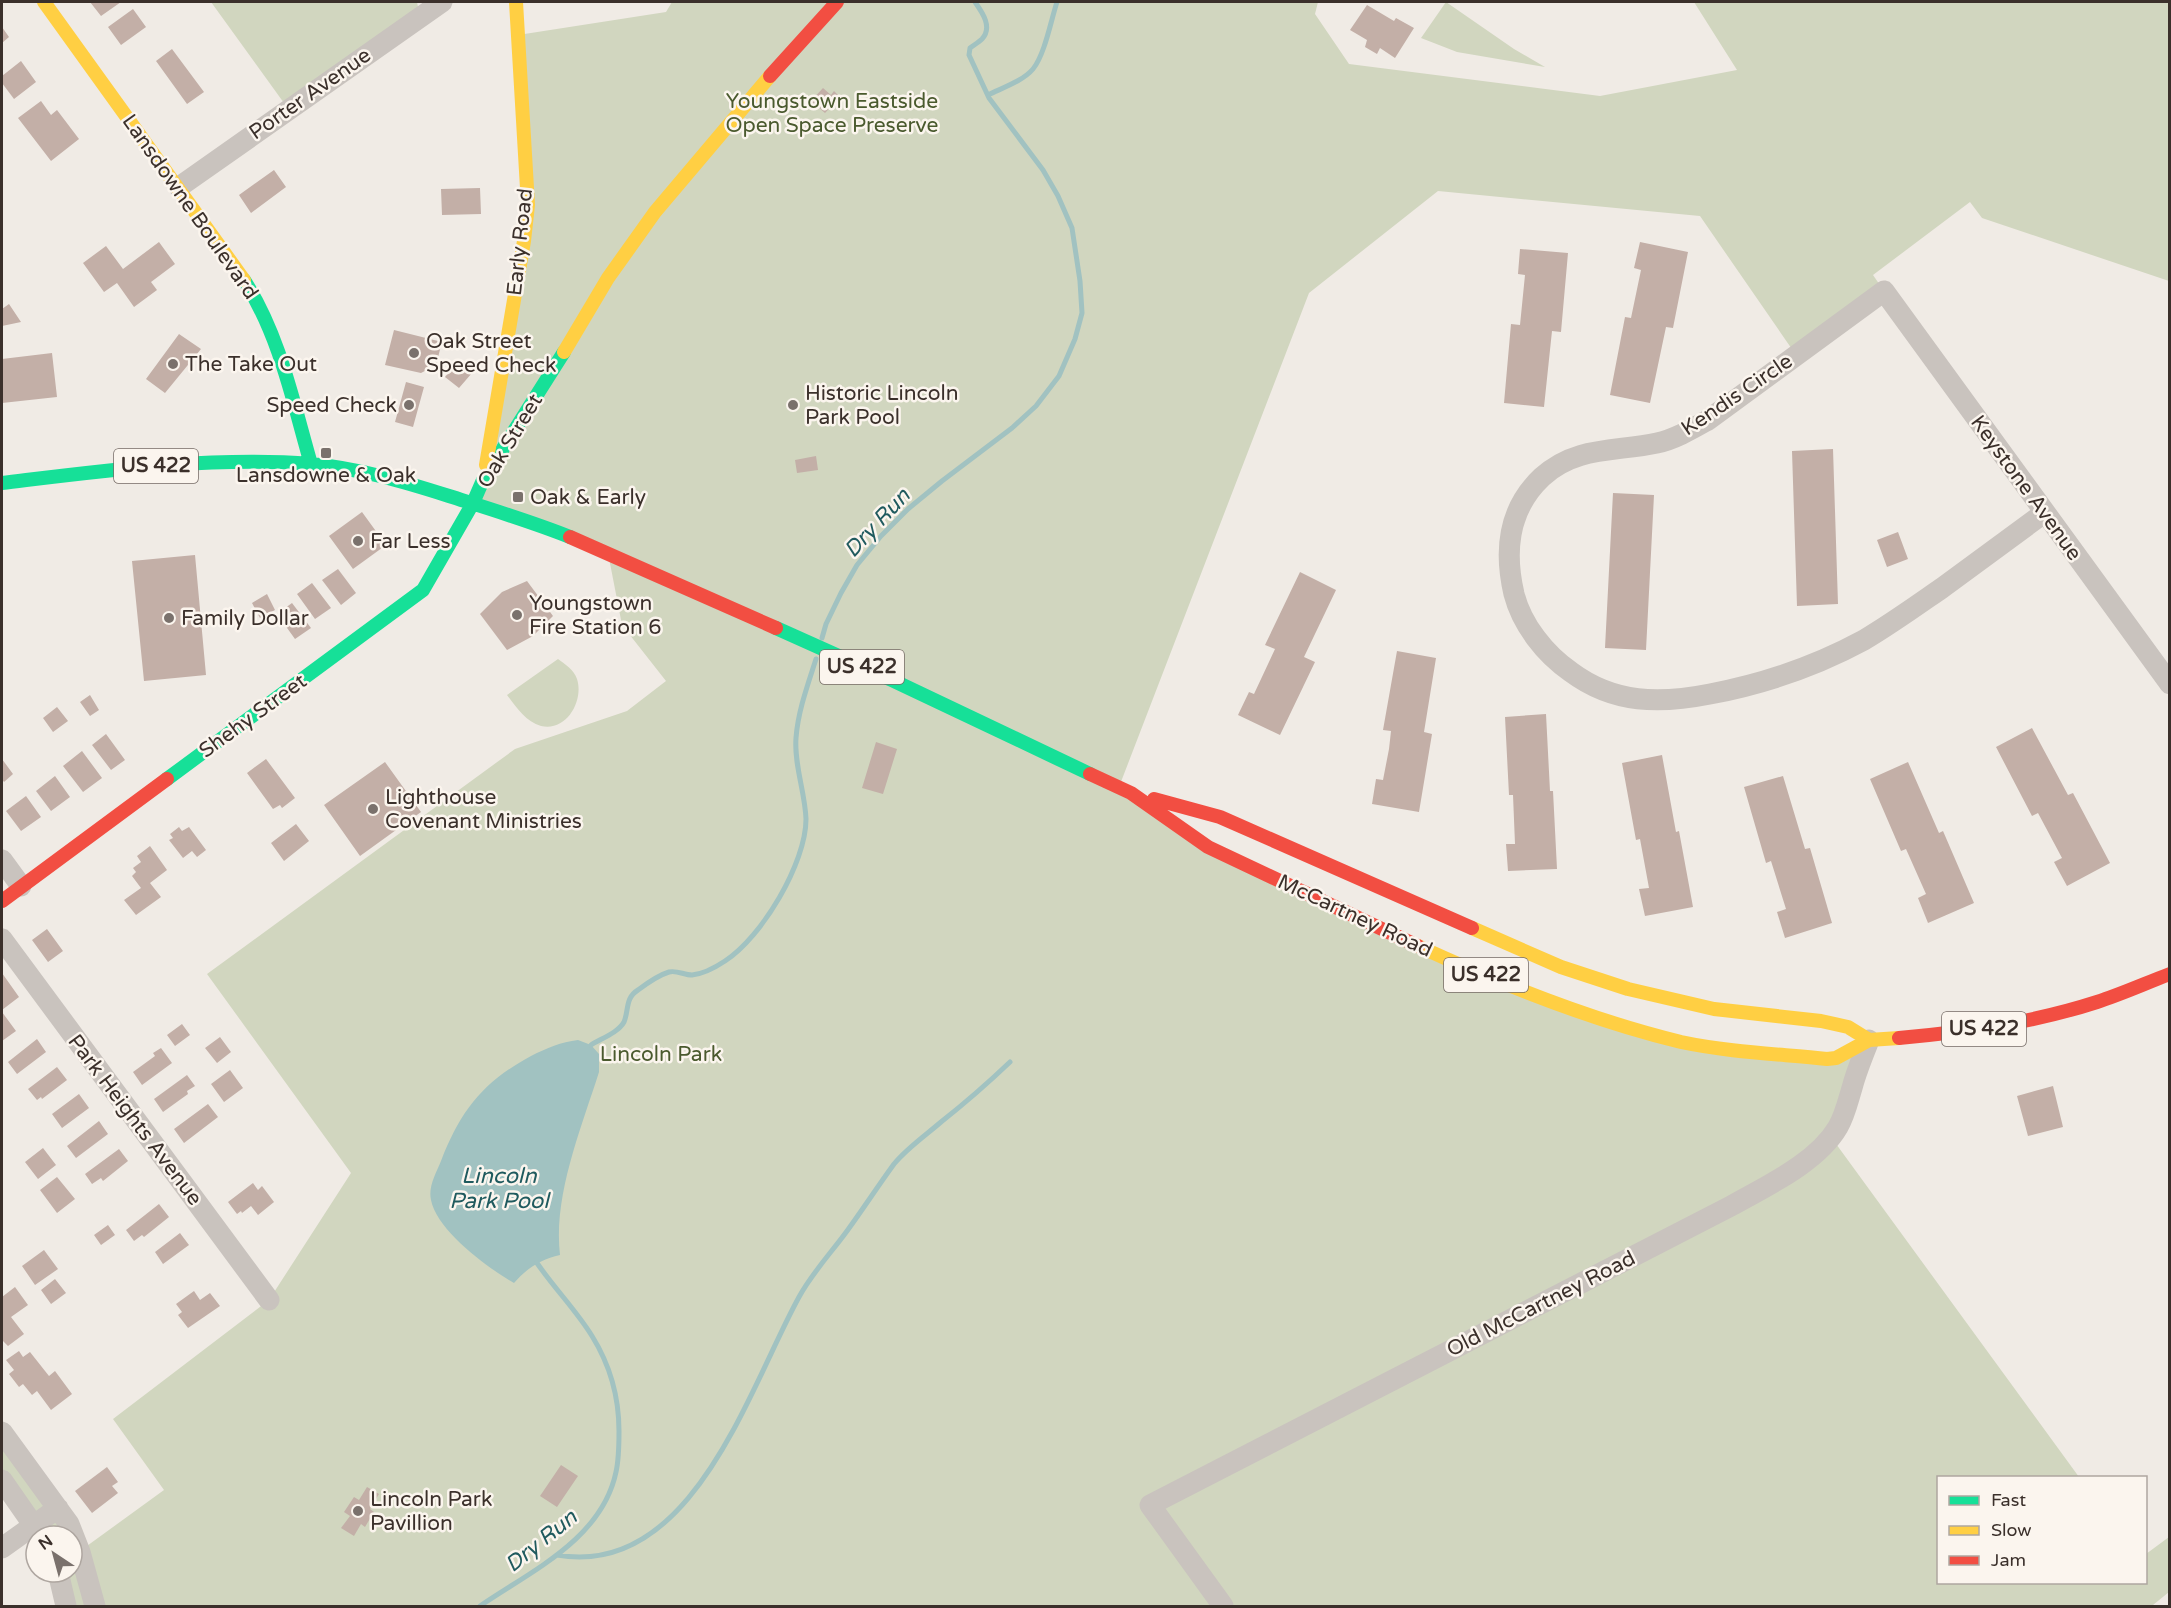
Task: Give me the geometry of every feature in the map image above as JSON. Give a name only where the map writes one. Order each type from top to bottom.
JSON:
[{"type":"main road","name":"Lansdowne Boulevard","points":[[44,2],[232,261],[253,294],[279,351],[311,464]]},
{"type":"main road","name":"Early Road","points":[[483,480],[525,241],[528,205],[516,2]]},
{"type":"main road","name":"Oak Street","points":[[2,483],[116,469],[179,465],[311,464],[408,483],[473,503],[483,480],[608,278],[655,212],[748,101],[837,2]]},
{"type":"main road","name":"McCartney Road","points":[[473,503],[530,521],[608,554],[892,681],[1131,793],[1220,817],[1551,962],[1628,989],[1714,1009],[1821,1022],[1848,1028],[1869,1040]]},
{"type":"main road","name":"Shehy Street","points":[[2,901],[412,600],[423,590],[473,503]]},
{"type":"main road","name":"McCartney Road","points":[[1131,793],[1208,847],[1423,948],[1528,994],[1621,1026],[1719,1048],[1836,1058],[1869,1040],[1958,1033],[2018,1023],[2097,1002],[2169,974]]},
{"type":"street","name":"Porter Avenue","points":[[179,187],[442,2]]},
{"type":"street","name":"Kendis Circle","points":[[1884,291],[1724,408],[1691,429],[1655,443],[1595,450],[1574,457],[1544,476],[1536,484],[1519,509],[1508,548],[1510,574],[1516,600],[1527,624],[1539,642],[1558,663],[1579,679],[1624,697],[1677,700],[1732,690],[1810,665],[1893,623],[2044,513]]},
{"type":"street","name":"Keystone Avenue","points":[[1884,291],[2169,684]]},
{"type":"street","points":[[2,860],[21,886]]},
{"type":"street","name":"Park Heights Avenue","points":[[2,939],[269,1300]]},
{"type":"street","name":"Old McCartney Road","points":[[1223,1606],[1150,1505],[1731,1206],[1783,1176],[1813,1155],[1837,1128],[1844,1115],[1869,1040]]},
{"type":"street","points":[[2,1432],[69,1524],[80,1552],[95,1606]]},
{"type":"street","points":[[2,1480],[34,1524]]},
{"type":"street","points":[[43,1524],[58,1508]]},
{"type":"street","points":[[2,1548],[24,1537]]},
{"type":"street","points":[[61,1584],[66,1606]]},
{"type":"green space","points":[[211,2],[417,2],[420,17],[289,110]]},
{"type":"green space","points":[[672,2],[1318,2],[1315,14],[1349,64],[1600,96],[1737,70],[1694,2],[2169,2],[2169,281],[1982,218],[1970,202],[1873,275],[1884,291],[1796,355],[1700,216],[1438,191],[1309,293],[1119,787],[1208,847],[1434,953],[1539,998],[1621,1026],[1683,1042],[1719,1048],[1827,1059],[1836,1058],[1869,1040],[1844,1115],[1831,1137],[2078,1476],[1937,1476],[1937,1584],[2147,1584],[2147,1553],[2169,1537],[2169,1592],[2153,1606],[66,1606],[61,1584],[84,1584],[84,1548],[164,1490],[113,1419],[269,1300],[351,1173],[207,974],[515,749],[627,711],[666,681],[622,625],[608,553],[530,521],[473,503],[483,480],[524,241],[528,205],[518,35],[666,12]]},
{"type":"green space","points":[[1446,2],[1514,49],[1545,67],[1457,52],[1421,38]]},
{"type":"green space","points":[[558,659],[576,676],[579,687],[576,705],[566,719],[559,724],[550,727],[541,726],[526,718],[507,695]]},
{"type":"green space","points":[[2,1432],[69,1524],[33,1524],[2,1480]]},
{"type":"water","name":"Lincoln Park Pool","points":[[578,1040],[591,1045],[599,1054],[599,1072],[577,1139],[565,1186],[559,1233],[560,1255],[535,1265],[514,1283],[465,1248],[453,1236],[435,1212],[430,1195],[432,1185],[457,1127],[487,1087],[531,1056],[554,1046]]},
{"type":"building","points":[[90,2],[121,2],[101,16]]},
{"type":"building","points":[[1367,5],[1394,21],[1396,18],[1414,28],[1395,58],[1380,48],[1377,54],[1365,47],[1367,40],[1350,30]]},
{"type":"building","points":[[133,9],[146,27],[121,45],[108,27]]},
{"type":"building","points":[[2,27],[9,37],[2,43]]},
{"type":"building","points":[[172,49],[204,92],[187,104],[156,61]]},
{"type":"building","points":[[21,61],[36,82],[14,99],[2,83],[2,76]]},
{"type":"building","points":[[823,88],[831,95],[834,91],[840,97],[825,113],[811,101]]},
{"type":"building","points":[[41,101],[51,115],[57,110],[79,139],[51,161],[18,118]]},
{"type":"building","points":[[274,170],[286,187],[251,213],[239,195]]},
{"type":"building","points":[[480,188],[481,214],[442,215],[441,189]]},
{"type":"building","points":[[159,242],[175,264],[151,282],[157,290],[134,307],[117,283],[104,292],[83,263],[106,246],[123,269]]},
{"type":"building","points":[[1640,242],[1688,252],[1673,328],[1666,327],[1650,403],[1610,395],[1625,317],[1631,318],[1641,270],[1634,268]]},
{"type":"building","points":[[1520,249],[1568,253],[1561,332],[1552,331],[1544,407],[1504,403],[1511,324],[1520,325],[1525,275],[1518,274]]},
{"type":"building","points":[[9,304],[21,322],[2,326],[2,309]]},
{"type":"building","name":"Oak Street Speed Check","points":[[394,330],[442,342],[436,365],[421,373],[385,365]]},
{"type":"building","name":"The Take Out","points":[[179,334],[201,349],[165,393],[146,379]]},
{"type":"building","points":[[52,353],[57,397],[2,403],[2,359]]},
{"type":"building","points":[[458,361],[472,373],[459,388],[445,377]]},
{"type":"building","name":"Speed Check","points":[[406,382],[424,387],[413,427],[395,422]]},
{"type":"building","points":[[1833,449],[1838,604],[1797,606],[1792,451]]},
{"type":"building","points":[[816,456],[818,470],[797,473],[795,460]]},
{"type":"building","points":[[1613,493],[1654,495],[1646,650],[1605,648]]},
{"type":"building","name":"Far Less","points":[[362,512],[386,545],[353,569],[329,536]]},
{"type":"building","points":[[1898,532],[1908,559],[1887,567],[1877,540]]},
{"type":"building","name":"Family Dollar","points":[[195,555],[206,675],[144,681],[132,561]]},
{"type":"building","points":[[338,569],[356,593],[341,605],[322,580]]},
{"type":"building","points":[[1300,572],[1336,590],[1304,657],[1315,662],[1280,735],[1238,715],[1249,692],[1254,694],[1275,649],[1265,645]]},
{"type":"building","name":"Youngstown Fire Station 6","points":[[527,581],[553,616],[533,636],[507,650],[480,614],[502,592]]},
{"type":"building","points":[[312,583],[331,608],[315,619],[297,594]]},
{"type":"building","points":[[267,594],[275,610],[260,618],[252,603]]},
{"type":"building","points":[[292,603],[311,628],[295,639],[277,614]]},
{"type":"building","points":[[1397,651],[1436,658],[1424,732],[1432,734],[1419,812],[1372,804],[1376,779],[1383,780],[1389,749],[1391,731],[1383,730]]},
{"type":"building","points":[[90,695],[99,710],[90,716],[80,702]]},
{"type":"building","points":[[57,707],[68,721],[53,732],[43,718]]},
{"type":"building","points":[[1546,714],[1557,869],[1508,871],[1506,844],[1515,844],[1513,795],[1509,795],[1505,717]]},
{"type":"building","points":[[2032,728],[2068,795],[2073,793],[2110,863],[2067,886],[2054,862],[2062,858],[2038,813],[2032,816],[1996,747]]},
{"type":"building","points":[[106,734],[125,760],[111,770],[92,745]]},
{"type":"building","points":[[876,742],[897,749],[883,794],[862,788]]},
{"type":"building","points":[[82,751],[102,778],[83,792],[63,766]]},
{"type":"building","points":[[1662,755],[1693,907],[1645,916],[1639,889],[1649,888],[1640,839],[1636,840],[1622,763]]},
{"type":"building","points":[[2,759],[13,774],[4,782],[2,779]]},
{"type":"building","points":[[266,759],[295,798],[282,808],[280,805],[273,809],[247,773]]},
{"type":"building","name":"Lighthouse Covenant Ministries","points":[[385,762],[421,812],[360,856],[324,805]]},
{"type":"building","points":[[1908,762],[1939,833],[1943,831],[1974,903],[1928,923],[1918,898],[1926,894],[1906,849],[1901,851],[1870,779]]},
{"type":"building","points":[[55,776],[70,797],[51,811],[36,791]]},
{"type":"building","points":[[1783,776],[1805,849],[1810,848],[1832,923],[1785,938],[1777,912],[1786,909],[1771,861],[1766,863],[1744,787]]},
{"type":"building","points":[[26,796],[41,817],[21,831],[6,811]]},
{"type":"building","points":[[296,824],[309,841],[284,861],[271,843]]},
{"type":"building","points":[[179,827],[182,831],[189,827],[206,850],[197,857],[192,851],[183,858],[169,840],[173,838],[170,834]]},
{"type":"building","points":[[150,846],[167,870],[150,883],[161,897],[136,915],[124,900],[141,888],[132,876],[136,872],[133,868],[141,862],[137,856]]},
{"type":"building","points":[[47,929],[63,951],[48,962],[32,940]]},
{"type":"building","points":[[2,973],[19,997],[2,1010]]},
{"type":"building","points":[[2,1012],[16,1031],[2,1041]]},
{"type":"building","points":[[182,1024],[190,1035],[175,1046],[167,1035]]},
{"type":"building","points":[[220,1037],[231,1052],[217,1063],[205,1048]]},
{"type":"building","points":[[37,1039],[46,1052],[17,1074],[8,1062]]},
{"type":"building","points":[[161,1048],[172,1063],[142,1085],[133,1072],[155,1056],[153,1053]]},
{"type":"building","points":[[57,1067],[67,1080],[42,1099],[41,1097],[37,1100],[28,1089]]},
{"type":"building","points":[[230,1070],[243,1088],[224,1102],[211,1084]]},
{"type":"building","points":[[187,1075],[195,1086],[163,1112],[154,1099]]},
{"type":"building","points":[[2053,1086],[2063,1127],[2028,1136],[2017,1096]]},
{"type":"building","points":[[79,1094],[89,1108],[62,1128],[52,1114]]},
{"type":"building","points":[[208,1104],[218,1117],[184,1143],[174,1129]]},
{"type":"building","points":[[99,1121],[108,1134],[76,1158],[67,1146]]},
{"type":"building","points":[[43,1148],[56,1165],[38,1179],[25,1162]]},
{"type":"building","points":[[119,1149],[128,1161],[103,1181],[101,1178],[92,1184],[85,1174]]},
{"type":"building","points":[[57,1177],[75,1199],[57,1213],[40,1190]]},
{"type":"building","points":[[253,1183],[258,1190],[262,1186],[274,1202],[258,1215],[251,1206],[237,1214],[228,1202]]},
{"type":"building","points":[[159,1204],[169,1217],[144,1237],[142,1235],[134,1241],[126,1230]]},
{"type":"building","points":[[108,1225],[115,1235],[101,1245],[94,1235]]},
{"type":"building","points":[[180,1233],[189,1245],[163,1264],[155,1252]]},
{"type":"building","points":[[44,1250],[58,1269],[35,1285],[22,1266]]},
{"type":"building","points":[[55,1279],[66,1293],[51,1304],[41,1290]]},
{"type":"building","points":[[15,1287],[28,1305],[11,1317],[24,1334],[8,1346],[2,1342],[2,1297]]},
{"type":"building","points":[[194,1291],[200,1300],[210,1293],[220,1306],[188,1328],[178,1315],[182,1312],[176,1304]]},
{"type":"building","points":[[19,1351],[23,1357],[30,1352],[49,1376],[55,1371],[72,1394],[51,1410],[37,1391],[32,1395],[23,1384],[19,1387],[9,1374],[14,1370],[6,1360]]},
{"type":"building","points":[[561,1465],[578,1476],[557,1507],[540,1496]]},
{"type":"building","points":[[107,1467],[118,1482],[112,1486],[118,1493],[92,1513],[75,1491]]},
{"type":"building","name":"Lincoln Park Pavillion","points":[[367,1487],[379,1494],[370,1509],[374,1512],[365,1527],[361,1524],[354,1536],[341,1528],[350,1516],[344,1512],[354,1497],[359,1500]]},
{"type":"waterway","name":"Dry Run","points":[[822,638],[826,624],[857,565],[881,536],[908,509],[1012,428],[1036,406],[1059,376],[1075,339],[1082,313],[1072,228],[1058,196],[1043,170],[989,98],[969,55],[970,48],[982,39],[987,30],[981,10],[975,2]]},
{"type":"waterway","points":[[988,95],[1018,81],[1033,69],[1044,46],[1057,2]]},
{"type":"waterway","name":"Dry Run","points":[[591,1045],[621,1026],[626,1018],[631,997],[653,980],[665,973],[678,972],[689,975],[709,970],[739,950],[767,917],[779,897],[799,856],[804,837],[806,819],[796,738],[801,708],[816,659]]},
{"type":"waterway","points":[[557,1555],[604,1555],[645,1538],[680,1508],[710,1469],[736,1425],[804,1288],[894,1164],[1010,1062]]},
{"type":"waterway","name":"Dry Run","points":[[480,1606],[542,1566],[580,1535],[596,1516],[608,1496],[617,1467],[619,1419],[608,1370],[586,1326],[537,1263]]},
{"type":"traffic: fast","points":[[244,280],[276,346],[311,464]]},
{"type":"traffic: fast","points":[[167,779],[423,590],[473,503],[483,480],[564,352]]},
{"type":"traffic: fast","points":[[2,483],[196,463],[311,464],[364,472],[398,481],[510,515],[570,537]]},
{"type":"traffic: fast","points":[[776,628],[1090,774]]},
{"type":"traffic: slow","points":[[44,2],[244,280]]},
{"type":"traffic: slow","points":[[486,465],[528,205],[516,2]]},
{"type":"traffic: slow","points":[[564,352],[608,278],[655,212],[770,76]]},
{"type":"traffic: slow","points":[[1472,928],[1561,967],[1628,989],[1714,1009],[1821,1021],[1848,1027],[1869,1040]]},
{"type":"traffic: slow","points":[[1418,946],[1547,1000],[1613,1023],[1681,1042],[1827,1059],[1836,1058],[1869,1040],[1899,1038]]},
{"type":"traffic: jam","points":[[770,76],[837,2]]},
{"type":"traffic: jam","points":[[570,537],[776,628]]},
{"type":"traffic: jam","points":[[1090,774],[1131,793],[1208,847],[1418,946]]},
{"type":"traffic: jam","points":[[2,901],[167,779]]},
{"type":"traffic: jam","points":[[1154,799],[1220,817],[1472,928]]},
{"type":"traffic: jam","points":[[1899,1038],[1974,1030],[2048,1016],[2106,999],[2170,974]]},
{"type":"place","name":"Oak Street Speed Check","points":[[414,353]]},
{"type":"place","name":"The Take Out","points":[[173,364]]},
{"type":"place","name":"Speed Check","points":[[409,405]]},
{"type":"place","name":"Historic Lincoln Park Pool","points":[[793,405]]},
{"type":"place","name":"Lansdowne & Oak","points":[[326,453]]},
{"type":"place","name":"Oak & Early","points":[[518,497]]},
{"type":"place","name":"Far Less","points":[[358,541]]},
{"type":"place","name":"Youngstown Fire Station 6","points":[[517,615]]},
{"type":"place","name":"Family Dollar","points":[[169,618]]},
{"type":"place","name":"Lighthouse Covenant Ministries","points":[[373,809]]},
{"type":"place","name":"Lincoln Park Pavillion","points":[[358,1511]]},
{"type":"park label","name":"Youngstown Eastside Open Space Preserve","points":[[832,113]]},
{"type":"park label","name":"Lincoln Park","points":[[661,1054]]}]
